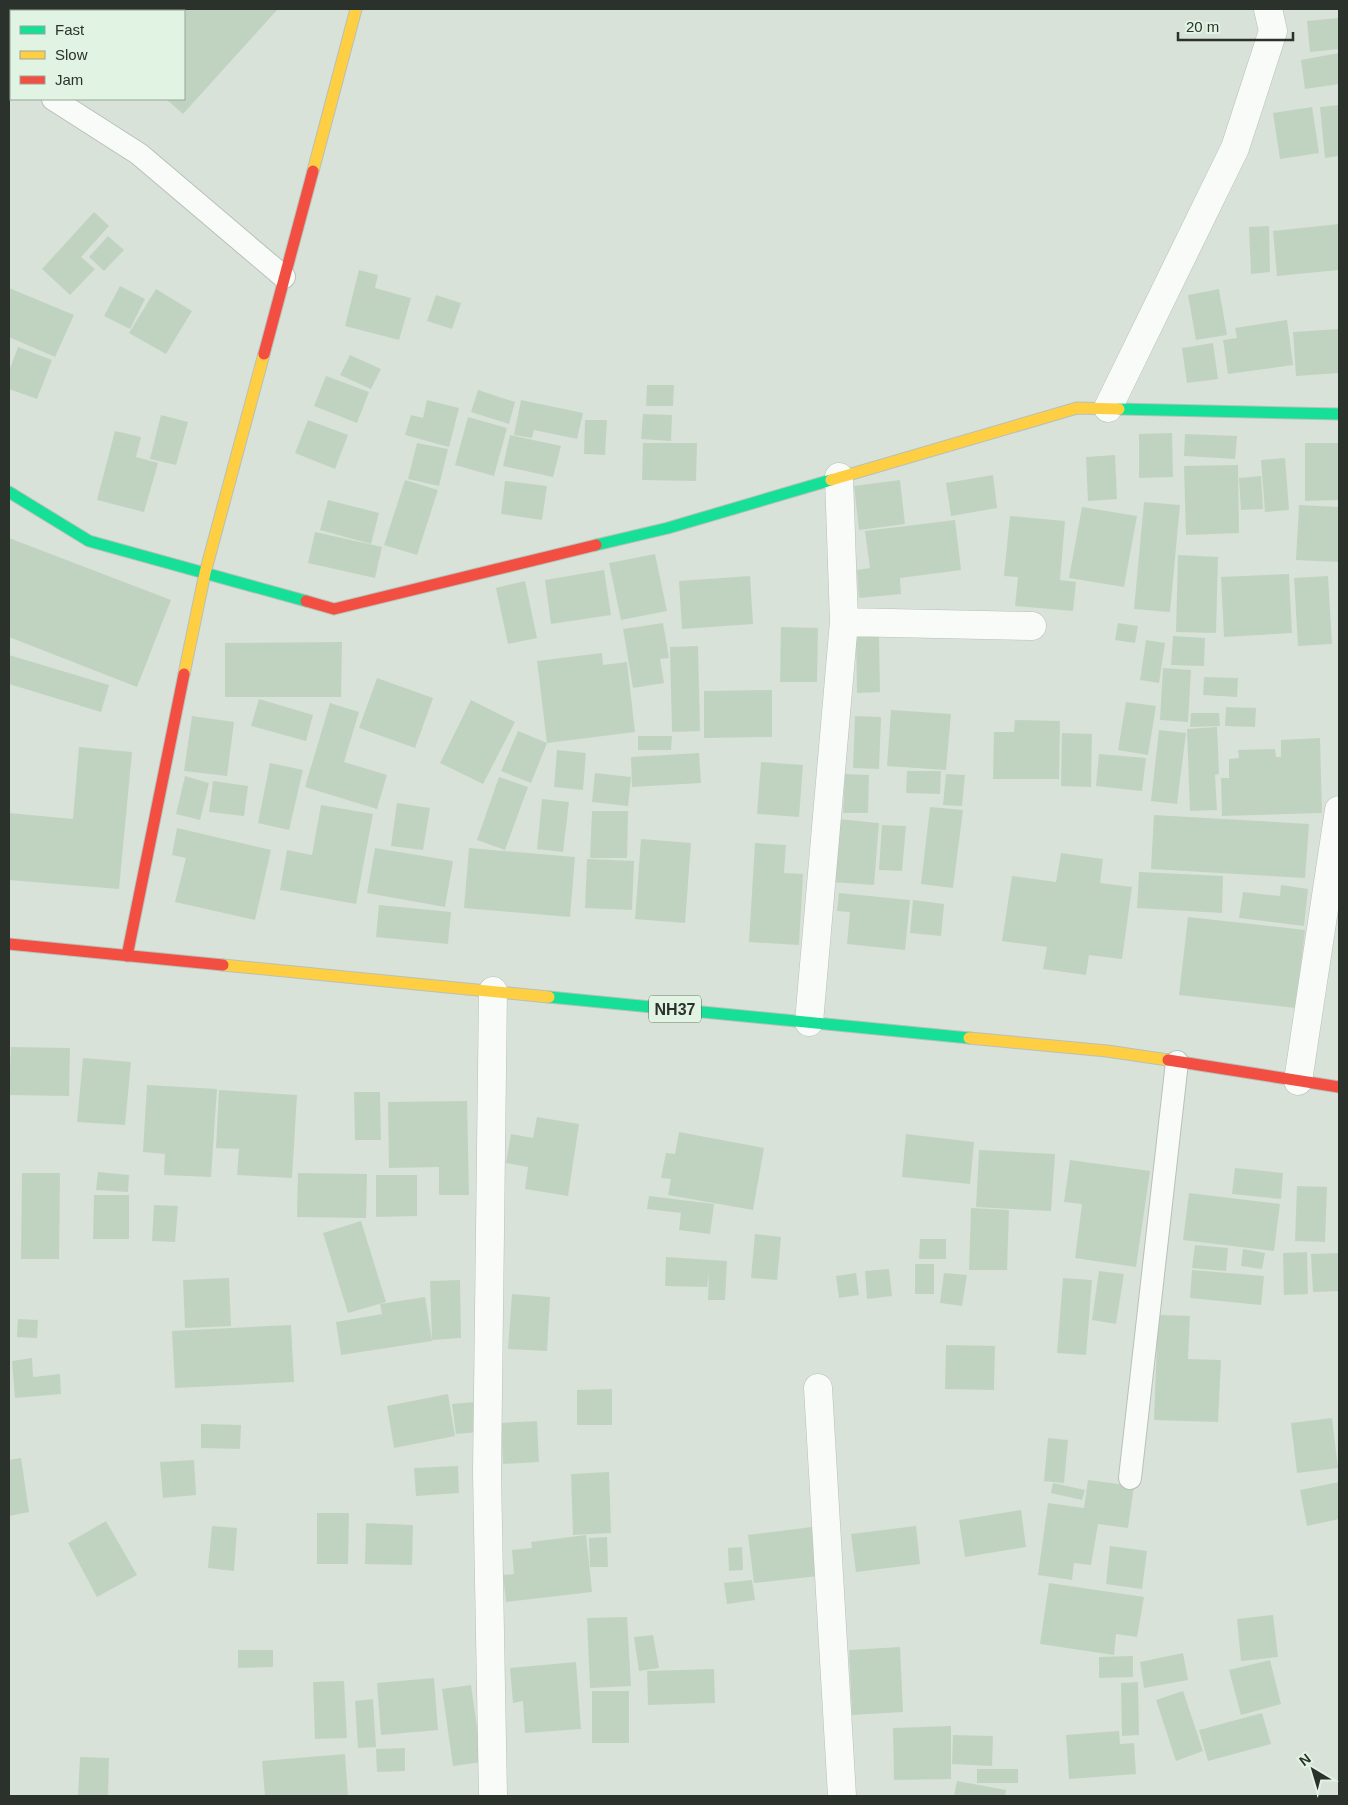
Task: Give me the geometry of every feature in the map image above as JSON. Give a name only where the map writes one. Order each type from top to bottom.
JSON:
[{"type":"main road","points":[[127,956],[205,573],[356,9]]},
{"type":"main road","points":[[9,492],[89,541],[334,609],[668,528],[1077,408],[1339,414]]},
{"type":"main road","name":"NH37","points":[[9,944],[1107,1052],[1339,1088]]},
{"type":"street","points":[[1108,408],[1235,148],[1273,31],[1268,9]]},
{"type":"street","points":[[809,1022],[844,622],[839,477]]},
{"type":"street","points":[[844,622],[1032,626]]},
{"type":"street","points":[[1298,1081],[1339,810]]},
{"type":"street","points":[[493,991],[487,1472],[493,1796]]},
{"type":"street","points":[[818,1388],[842,1796]]},
{"type":"lane","points":[[55,100],[138,154],[284,277]]},
{"type":"lane","points":[[1130,1478],[1177,1062]]},
{"type":"building","points":[[278,9],[183,114],[167,100],[185,100],[185,10],[175,10]]},
{"type":"building","points":[[1339,18],[1339,49],[1310,52],[1307,21]]},
{"type":"building","points":[[1339,53],[1339,84],[1305,89],[1301,60]]},
{"type":"building","points":[[1339,105],[1339,156],[1325,158],[1320,107]]},
{"type":"building","points":[[1312,107],[1319,153],[1280,159],[1273,113]]},
{"type":"building","points":[[94,212],[109,226],[81,257],[95,269],[70,295],[42,269]]},
{"type":"building","points":[[1339,224],[1339,270],[1277,276],[1273,231]]},
{"type":"building","points":[[1269,226],[1270,272],[1251,274],[1249,227]]},
{"type":"building","points":[[108,236],[124,250],[104,271],[89,257]]},
{"type":"building","points":[[359,270],[378,275],[375,288],[411,298],[399,340],[345,326]]},
{"type":"building","points":[[120,286],[145,299],[130,329],[104,316]]},
{"type":"building","points":[[9,288],[74,315],[55,357],[9,337]]},
{"type":"building","points":[[156,289],[192,311],[166,354],[129,333]]},
{"type":"building","points":[[1219,289],[1227,335],[1196,340],[1188,295]]},
{"type":"building","points":[[436,295],[461,303],[452,329],[427,321]]},
{"type":"building","points":[[1287,320],[1293,365],[1228,374],[1223,340],[1237,338],[1235,328]]},
{"type":"building","points":[[1339,329],[1339,373],[1296,376],[1293,332]]},
{"type":"building","points":[[1213,343],[1218,379],[1187,383],[1182,348]]},
{"type":"building","points":[[18,347],[52,360],[37,399],[9,389],[9,371]]},
{"type":"building","points":[[350,355],[381,369],[371,389],[340,375]]},
{"type":"building","points":[[326,376],[369,392],[357,423],[314,406]]},
{"type":"building","points":[[647,385],[674,385],[673,406],[646,406]]},
{"type":"building","points":[[478,390],[515,402],[509,424],[471,412]]},
{"type":"building","points":[[427,400],[459,408],[449,447],[405,435],[411,415],[423,418]]},
{"type":"building","points":[[521,400],[583,413],[577,439],[534,430],[532,438],[514,435]]},
{"type":"building","points":[[643,414],[672,415],[671,441],[641,439]]},
{"type":"building","points":[[161,415],[188,422],[176,465],[150,459]]},
{"type":"building","points":[[468,417],[507,428],[494,476],[455,465]]},
{"type":"building","points":[[308,420],[348,435],[335,469],[295,453]]},
{"type":"building","points":[[585,420],[607,420],[605,455],[584,454]]},
{"type":"building","points":[[115,431],[141,437],[136,457],[158,463],[144,512],[97,500]]},
{"type":"building","points":[[1172,433],[1173,477],[1139,478],[1139,434]]},
{"type":"building","points":[[1185,434],[1237,436],[1235,459],[1184,456]]},
{"type":"building","points":[[510,435],[561,446],[553,477],[503,466]]},
{"type":"building","points":[[417,443],[448,449],[439,486],[408,479]]},
{"type":"building","points":[[643,443],[697,443],[696,481],[642,480]]},
{"type":"building","points":[[1305,443],[1339,443],[1339,500],[1305,501]]},
{"type":"building","points":[[1115,455],[1117,499],[1088,501],[1086,457]]},
{"type":"building","points":[[1285,458],[1289,510],[1265,512],[1261,460]]},
{"type":"building","points":[[1238,465],[1239,533],[1186,535],[1184,466]]},
{"type":"building","points":[[993,475],[997,508],[951,516],[946,483]]},
{"type":"building","points":[[1261,476],[1263,509],[1241,510],[1239,478]]},
{"type":"building","points":[[405,480],[438,490],[417,555],[384,545]]},
{"type":"building","points":[[900,480],[905,524],[859,530],[854,486]]},
{"type":"building","points":[[505,481],[547,486],[542,520],[501,514]]},
{"type":"building","points":[[328,500],[379,513],[371,544],[320,530]]},
{"type":"building","points":[[1144,502],[1180,505],[1170,612],[1134,609]]},
{"type":"building","points":[[1299,505],[1339,507],[1339,562],[1296,560]]},
{"type":"building","points":[[1082,507],[1137,516],[1124,587],[1069,578]]},
{"type":"building","points":[[1010,516],[1065,521],[1060,580],[1076,582],[1073,611],[1015,606],[1018,577],[1004,576]]},
{"type":"building","points":[[955,520],[961,570],[900,578],[901,594],[859,598],[857,570],[870,568],[865,531]]},
{"type":"building","points":[[315,532],[382,547],[375,578],[308,563]]},
{"type":"building","points":[[9,538],[171,600],[137,687],[9,637]]},
{"type":"building","points":[[655,554],[667,611],[621,620],[609,563]]},
{"type":"building","points":[[1178,555],[1218,557],[1216,633],[1176,632]]},
{"type":"building","points":[[604,570],[611,615],[551,624],[545,580]]},
{"type":"building","points":[[1289,574],[1292,633],[1224,637],[1221,577]]},
{"type":"building","points":[[750,576],[753,624],[682,629],[679,581]]},
{"type":"building","points":[[1328,576],[1332,644],[1298,646],[1294,578]]},
{"type":"building","points":[[525,581],[537,638],[508,644],[496,588]]},
{"type":"building","points":[[663,623],[669,658],[660,659],[664,683],[633,688],[623,629]]},
{"type":"building","points":[[1118,623],[1138,626],[1135,643],[1115,640]]},
{"type":"building","points":[[781,627],[818,628],[817,682],[780,682]]},
{"type":"building","points":[[879,636],[880,692],[857,693],[856,637]]},
{"type":"building","points":[[1173,636],[1205,638],[1204,666],[1171,665]]},
{"type":"building","points":[[1146,640],[1165,643],[1159,683],[1140,680]]},
{"type":"building","points":[[342,642],[341,697],[225,697],[225,643]]},
{"type":"building","points":[[698,646],[700,731],[672,732],[670,647]]},
{"type":"building","points":[[602,653],[603,665],[627,662],[635,732],[547,743],[537,661]]},
{"type":"building","points":[[9,655],[109,685],[101,712],[9,684]]},
{"type":"building","points":[[1163,668],[1191,670],[1188,722],[1160,720]]},
{"type":"building","points":[[1204,677],[1238,678],[1237,697],[1203,695]]},
{"type":"building","points":[[377,678],[433,698],[415,748],[359,728]]},
{"type":"building","points":[[772,690],[772,737],[704,738],[704,691]]},
{"type":"building","points":[[259,699],[313,715],[306,741],[251,726]]},
{"type":"building","points":[[471,700],[515,722],[483,784],[440,763]]},
{"type":"building","points":[[1126,702],[1156,706],[1148,755],[1118,750]]},
{"type":"building","points":[[330,703],[359,712],[344,762],[387,775],[377,809],[305,787]]},
{"type":"building","points":[[1226,707],[1256,708],[1255,727],[1225,726]]},
{"type":"building","points":[[891,710],[951,714],[946,770],[887,766]]},
{"type":"building","points":[[1191,713],[1219,713],[1220,726],[1190,727]]},
{"type":"building","points":[[192,716],[234,722],[227,776],[184,771]]},
{"type":"building","points":[[855,716],[881,717],[879,769],[853,768]]},
{"type":"building","points":[[1015,720],[1060,721],[1059,779],[993,779],[994,732],[1014,732]]},
{"type":"building","points":[[1217,727],[1219,774],[1215,775],[1217,810],[1190,811],[1187,729]]},
{"type":"building","points":[[1159,730],[1186,733],[1177,804],[1151,801]]},
{"type":"building","points":[[518,731],[547,743],[531,783],[501,771]]},
{"type":"building","points":[[1062,733],[1092,734],[1091,787],[1061,786]]},
{"type":"building","points":[[638,736],[672,736],[671,750],[638,750]]},
{"type":"building","points":[[1320,738],[1322,813],[1222,816],[1221,778],[1229,778],[1229,759],[1239,758],[1238,750],[1275,749],[1276,757],[1281,757],[1281,740]]},
{"type":"building","points":[[79,747],[132,752],[119,889],[9,880],[9,813],[73,819]]},
{"type":"building","points":[[557,750],[586,753],[583,790],[554,787]]},
{"type":"building","points":[[699,753],[701,783],[632,787],[631,757]]},
{"type":"building","points":[[1099,754],[1146,758],[1142,791],[1096,786]]},
{"type":"building","points":[[761,762],[803,765],[799,817],[757,814]]},
{"type":"building","points":[[270,763],[303,770],[289,830],[258,823]]},
{"type":"building","points":[[907,771],[941,771],[940,794],[906,793]]},
{"type":"building","points":[[595,773],[631,777],[628,806],[592,802]]},
{"type":"building","points":[[845,774],[869,775],[868,813],[843,813]]},
{"type":"building","points":[[946,774],[965,775],[962,806],[943,805]]},
{"type":"building","points":[[185,776],[209,783],[200,820],[176,814]]},
{"type":"building","points":[[499,777],[528,787],[505,850],[477,840]]},
{"type":"building","points":[[213,781],[248,786],[244,816],[209,812]]},
{"type":"building","points":[[542,799],[569,802],[563,852],[537,849]]},
{"type":"building","points":[[397,803],[430,808],[423,850],[391,846]]},
{"type":"building","points":[[321,805],[373,814],[356,904],[280,890],[287,850],[312,855]]},
{"type":"building","points":[[930,807],[963,810],[953,888],[921,884]]},
{"type":"building","points":[[592,811],[628,811],[627,858],[590,858]]},
{"type":"building","points":[[1154,815],[1309,824],[1305,878],[1151,869]]},
{"type":"building","points":[[838,819],[879,823],[874,885],[831,882]]},
{"type":"building","points":[[882,825],[906,826],[902,871],[879,870]]},
{"type":"building","points":[[177,828],[271,850],[255,920],[175,902],[186,858],[172,855]]},
{"type":"building","points":[[641,839],[691,843],[685,923],[635,919]]},
{"type":"building","points":[[755,843],[786,845],[784,873],[803,874],[799,945],[749,942]]},
{"type":"building","points":[[375,848],[453,861],[445,907],[367,893]]},
{"type":"building","points":[[469,848],[575,857],[570,917],[464,908]]},
{"type":"building","points":[[1061,853],[1103,859],[1100,883],[1132,887],[1122,959],[1089,955],[1086,975],[1043,969],[1047,947],[1002,941],[1012,876],[1056,882]]},
{"type":"building","points":[[587,859],[634,861],[632,910],[585,908]]},
{"type":"building","points":[[1139,872],[1223,876],[1222,913],[1137,908]]},
{"type":"building","points":[[1281,885],[1308,889],[1304,926],[1239,918],[1243,892],[1280,896]]},
{"type":"building","points":[[839,893],[910,900],[905,950],[847,944],[850,912],[837,911]]},
{"type":"building","points":[[913,900],[944,904],[941,936],[910,933]]},
{"type":"building","points":[[379,905],[451,912],[448,944],[376,937]]},
{"type":"building","points":[[1188,917],[1305,930],[1296,1008],[1179,995]]},
{"type":"building","points":[[11,1047],[70,1048],[69,1096],[9,1095]]},
{"type":"building","points":[[83,1058],[131,1062],[125,1125],[77,1122]]},
{"type":"building","points":[[147,1085],[217,1089],[211,1177],[164,1175],[165,1154],[143,1152]]},
{"type":"building","points":[[219,1090],[297,1095],[292,1178],[237,1175],[239,1149],[216,1148]]},
{"type":"building","points":[[354,1092],[380,1092],[381,1140],[355,1140]]},
{"type":"building","points":[[467,1101],[469,1195],[439,1195],[439,1167],[389,1168],[388,1102]]},
{"type":"building","points":[[537,1117],[579,1124],[568,1196],[525,1189],[528,1167],[506,1163],[511,1134],[533,1138]]},
{"type":"building","points":[[679,1132],[764,1148],[753,1210],[668,1195],[671,1179],[661,1178],[666,1153],[675,1154]]},
{"type":"building","points":[[906,1134],[974,1142],[970,1184],[902,1177]]},
{"type":"building","points":[[979,1150],[1055,1154],[1051,1211],[976,1207]]},
{"type":"building","points":[[1070,1160],[1150,1171],[1136,1267],[1075,1258],[1082,1204],[1064,1202]]},
{"type":"building","points":[[1235,1168],[1283,1173],[1281,1199],[1232,1194]]},
{"type":"building","points":[[98,1172],[129,1175],[128,1192],[96,1190]]},
{"type":"building","points":[[22,1173],[60,1173],[59,1259],[21,1259]]},
{"type":"building","points":[[298,1173],[367,1174],[366,1218],[297,1217]]},
{"type":"building","points":[[376,1175],[417,1175],[417,1216],[376,1217]]},
{"type":"building","points":[[1297,1186],[1327,1187],[1325,1242],[1295,1241]]},
{"type":"building","points":[[1189,1193],[1280,1204],[1274,1251],[1183,1240]]},
{"type":"building","points":[[94,1195],[129,1195],[129,1239],[93,1239]]},
{"type":"building","points":[[649,1196],[714,1204],[710,1234],[679,1230],[681,1213],[647,1209]]},
{"type":"building","points":[[154,1205],[178,1206],[175,1242],[152,1241]]},
{"type":"building","points":[[971,1208],[1009,1210],[1007,1270],[969,1270]]},
{"type":"building","points":[[361,1221],[386,1302],[348,1313],[323,1233]]},
{"type":"building","points":[[755,1234],[781,1237],[777,1280],[751,1278]]},
{"type":"building","points":[[920,1239],[946,1239],[946,1259],[919,1259]]},
{"type":"building","points":[[1195,1245],[1228,1248],[1226,1271],[1192,1268]]},
{"type":"building","points":[[1243,1249],[1265,1253],[1262,1269],[1241,1266]]},
{"type":"building","points":[[1307,1252],[1308,1294],[1284,1295],[1283,1253]]},
{"type":"building","points":[[1339,1253],[1339,1291],[1313,1292],[1311,1254]]},
{"type":"building","points":[[666,1257],[727,1261],[725,1300],[708,1300],[709,1274],[707,1287],[665,1286]]},
{"type":"building","points":[[915,1264],[934,1264],[934,1294],[915,1294]]},
{"type":"building","points":[[889,1269],[892,1296],[867,1299],[865,1271]]},
{"type":"building","points":[[1192,1270],[1264,1276],[1261,1305],[1190,1298]]},
{"type":"building","points":[[1099,1271],[1124,1274],[1116,1324],[1092,1320]]},
{"type":"building","points":[[856,1273],[859,1295],[839,1298],[836,1276]]},
{"type":"building","points":[[944,1273],[967,1275],[962,1306],[940,1303]]},
{"type":"building","points":[[229,1278],[231,1326],[185,1328],[183,1280]]},
{"type":"building","points":[[1063,1278],[1092,1280],[1086,1355],[1057,1353]]},
{"type":"building","points":[[460,1280],[461,1338],[432,1340],[430,1281]]},
{"type":"building","points":[[512,1294],[550,1297],[547,1351],[508,1349]]},
{"type":"building","points":[[425,1297],[432,1341],[341,1355],[336,1322],[382,1314],[380,1304]]},
{"type":"building","points":[[1158,1315],[1190,1316],[1188,1359],[1221,1360],[1218,1422],[1154,1420]]},
{"type":"building","points":[[18,1319],[38,1320],[37,1338],[17,1337]]},
{"type":"building","points":[[291,1325],[294,1382],[175,1388],[172,1331]]},
{"type":"building","points":[[946,1345],[995,1346],[994,1390],[945,1389]]},
{"type":"building","points":[[32,1358],[33,1377],[60,1374],[61,1394],[15,1398],[12,1361]]},
{"type":"building","points":[[612,1389],[612,1425],[577,1425],[577,1390]]},
{"type":"building","points":[[448,1394],[455,1436],[394,1448],[387,1406]]},
{"type":"building","points":[[475,1402],[479,1432],[456,1434],[452,1404]]},
{"type":"building","points":[[1332,1418],[1338,1468],[1297,1473],[1291,1423]]},
{"type":"building","points":[[537,1421],[539,1462],[503,1464],[501,1423]]},
{"type":"building","points":[[201,1424],[241,1425],[240,1449],[201,1448]]},
{"type":"building","points":[[1048,1438],[1068,1440],[1064,1483],[1044,1481]]},
{"type":"building","points":[[21,1458],[29,1512],[9,1516],[9,1460]]},
{"type":"building","points":[[194,1460],[196,1495],[163,1498],[160,1462]]},
{"type":"building","points":[[458,1466],[459,1493],[416,1496],[414,1468]]},
{"type":"building","points":[[609,1472],[611,1533],[573,1535],[571,1474]]},
{"type":"building","points":[[1088,1480],[1134,1486],[1128,1528],[1098,1524],[1091,1565],[1074,1563],[1072,1580],[1038,1575],[1048,1503],[1084,1508]]},
{"type":"building","points":[[1339,1482],[1339,1519],[1307,1526],[1300,1490]]},
{"type":"building","points":[[1053,1483],[1085,1490],[1082,1500],[1051,1493]]},
{"type":"building","points":[[1021,1510],[1026,1547],[965,1557],[959,1520]]},
{"type":"building","points":[[317,1513],[349,1513],[348,1564],[317,1564]]},
{"type":"building","points":[[106,1521],[137,1575],[97,1597],[68,1543]]},
{"type":"building","points":[[366,1523],[413,1525],[412,1565],[365,1564]]},
{"type":"building","points":[[212,1526],[237,1528],[234,1571],[208,1568]]},
{"type":"building","points":[[916,1526],[920,1564],[856,1572],[851,1534]]},
{"type":"building","points":[[812,1527],[818,1576],[754,1583],[748,1535]]},
{"type":"building","points":[[586,1535],[592,1592],[506,1602],[503,1575],[514,1574],[512,1550],[532,1548],[531,1542]]},
{"type":"building","points":[[607,1537],[608,1567],[590,1567],[589,1538]]},
{"type":"building","points":[[1110,1546],[1147,1551],[1142,1589],[1106,1584]]},
{"type":"building","points":[[742,1547],[743,1570],[729,1571],[728,1548]]},
{"type":"building","points":[[752,1580],[755,1600],[727,1604],[724,1583]]},
{"type":"building","points":[[1049,1583],[1144,1597],[1137,1637],[1116,1634],[1114,1655],[1040,1644]]},
{"type":"building","points":[[1273,1615],[1278,1657],[1241,1661],[1237,1619]]},
{"type":"building","points":[[627,1617],[631,1686],[590,1688],[587,1618]]},
{"type":"building","points":[[653,1635],[659,1668],[639,1671],[634,1637]]},
{"type":"building","points":[[900,1647],[903,1712],[852,1715],[849,1650]]},
{"type":"building","points":[[238,1650],[273,1650],[273,1667],[238,1668]]},
{"type":"building","points":[[1183,1653],[1188,1680],[1144,1688],[1140,1662]]},
{"type":"building","points":[[1133,1656],[1133,1677],[1099,1678],[1099,1657]]},
{"type":"building","points":[[1270,1660],[1281,1704],[1241,1715],[1229,1670]]},
{"type":"building","points":[[576,1662],[581,1729],[525,1733],[523,1701],[513,1703],[510,1668]]},
{"type":"building","points":[[714,1669],[715,1703],[648,1705],[647,1671]]},
{"type":"building","points":[[434,1678],[438,1730],[381,1735],[377,1683]]},
{"type":"building","points":[[344,1681],[347,1738],[315,1739],[313,1682]]},
{"type":"building","points":[[1138,1682],[1139,1735],[1122,1736],[1121,1683]]},
{"type":"building","points":[[471,1685],[482,1762],[453,1766],[442,1689]]},
{"type":"building","points":[[592,1691],[629,1691],[629,1743],[592,1743]]},
{"type":"building","points":[[1183,1691],[1203,1751],[1176,1761],[1156,1700]]},
{"type":"building","points":[[373,1699],[376,1747],[358,1748],[355,1701]]},
{"type":"building","points":[[1262,1713],[1271,1744],[1208,1761],[1199,1730]]},
{"type":"building","points":[[951,1726],[951,1779],[894,1780],[893,1728]]},
{"type":"building","points":[[1119,1731],[1120,1744],[1134,1743],[1136,1774],[1069,1779],[1066,1735]]},
{"type":"building","points":[[953,1735],[993,1736],[992,1766],[952,1764]]},
{"type":"building","points":[[405,1748],[405,1771],[377,1772],[376,1749]]},
{"type":"building","points":[[345,1754],[348,1796],[265,1796],[262,1761]]},
{"type":"building","points":[[80,1757],[109,1758],[108,1796],[78,1796]]},
{"type":"building","points":[[977,1769],[1018,1769],[1018,1783],[977,1783]]},
{"type":"building","points":[[957,1781],[1006,1790],[1005,1796],[954,1796]]},
{"type":"traffic: fast","points":[[1119,409],[1339,414]]},
{"type":"traffic: fast","points":[[596,545],[668,528],[831,480]]},
{"type":"traffic: fast","points":[[9,492],[89,541],[306,601]]},
{"type":"traffic: fast","points":[[549,997],[969,1038]]},
{"type":"traffic: slow","points":[[313,171],[356,9]]},
{"type":"traffic: slow","points":[[184,674],[205,573],[264,354]]},
{"type":"traffic: slow","points":[[831,480],[1077,408],[1119,409]]},
{"type":"traffic: slow","points":[[223,965],[549,997]]},
{"type":"traffic: slow","points":[[969,1038],[1107,1051],[1168,1060]]},
{"type":"traffic: jam","points":[[264,354],[313,171]]},
{"type":"traffic: jam","points":[[306,601],[334,609],[596,545]]},
{"type":"traffic: jam","points":[[127,956],[184,674]]},
{"type":"traffic: jam","points":[[9,944],[223,965]]},
{"type":"traffic: jam","points":[[1168,1060],[1339,1087]]}]
